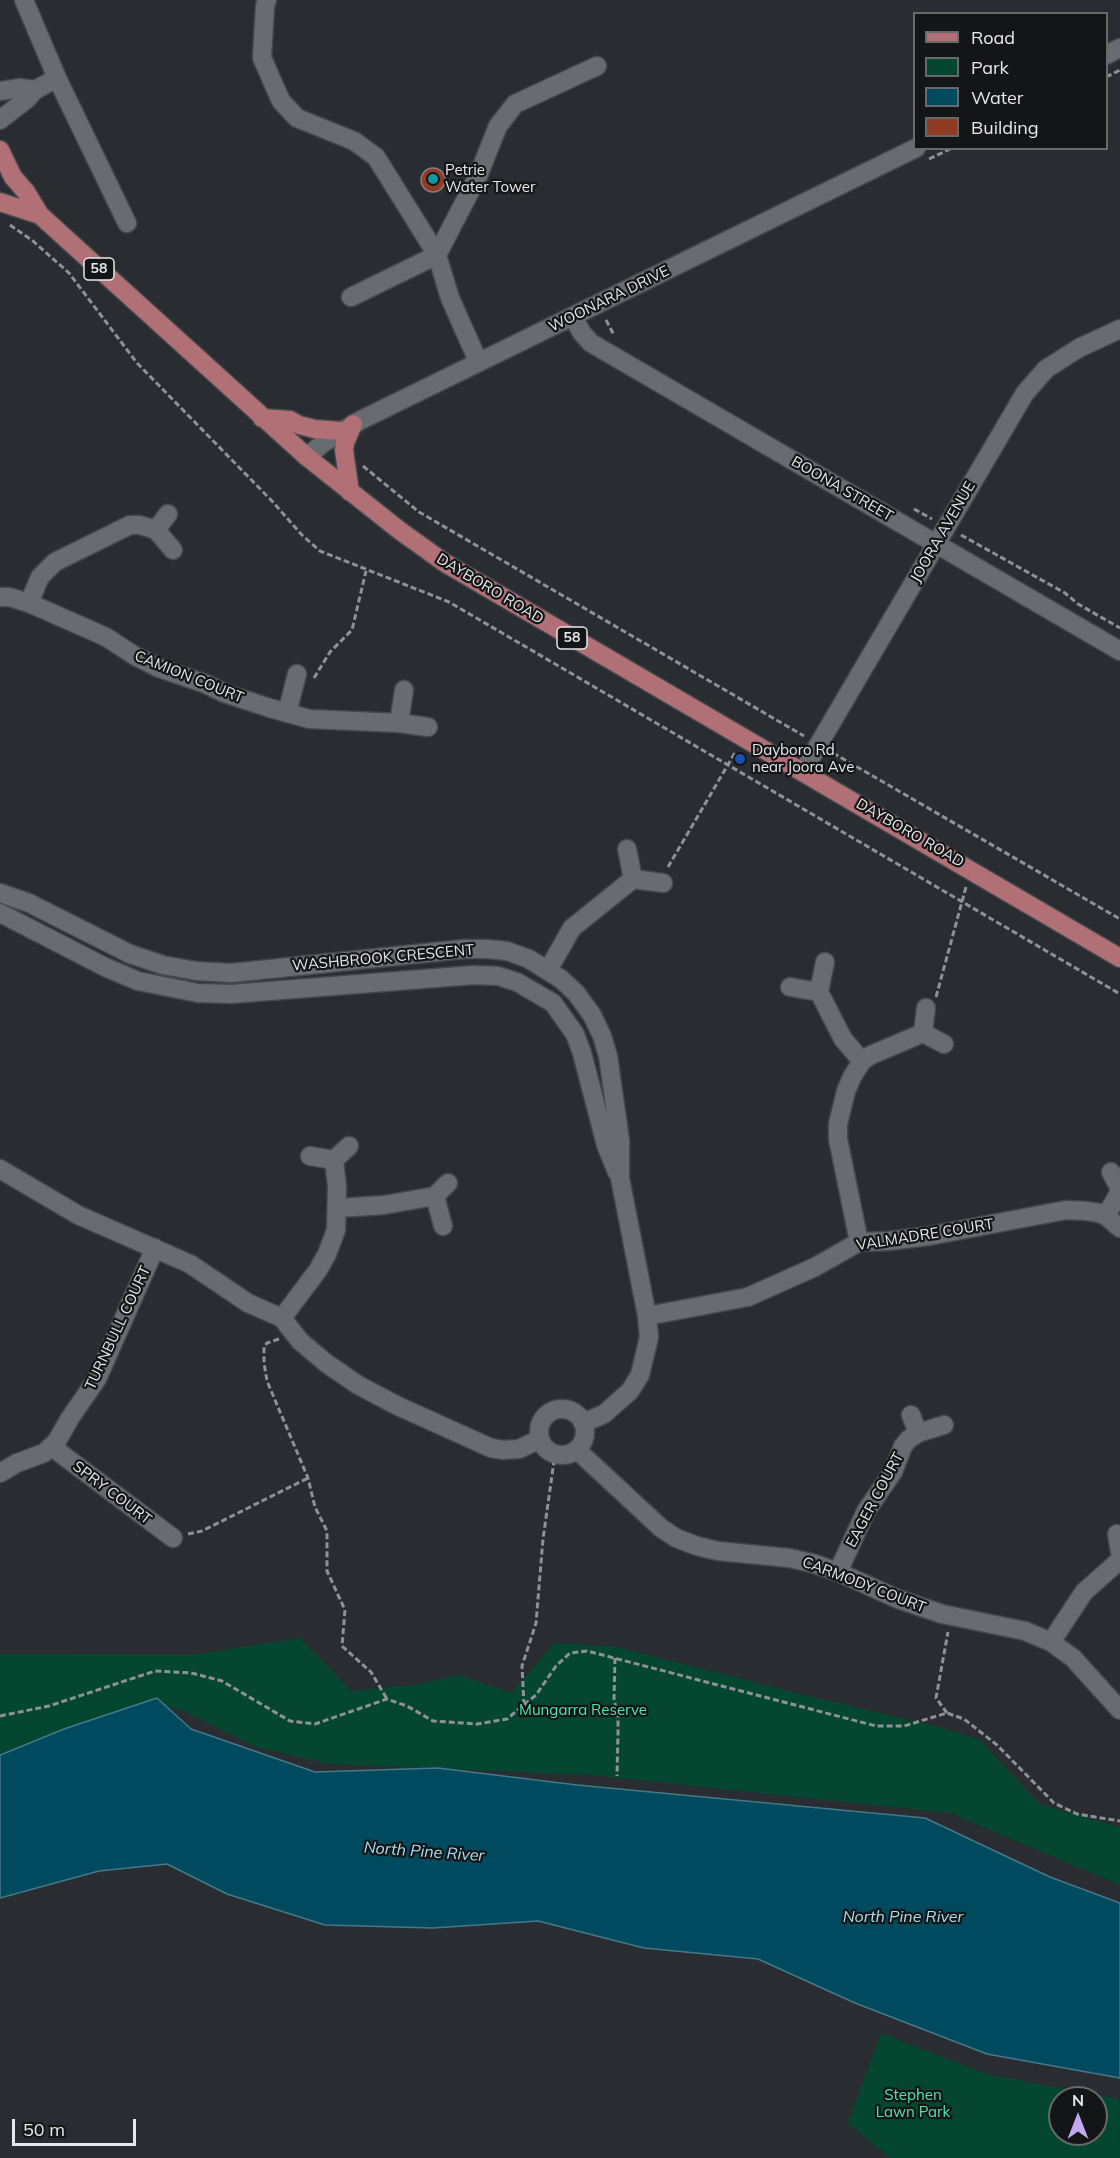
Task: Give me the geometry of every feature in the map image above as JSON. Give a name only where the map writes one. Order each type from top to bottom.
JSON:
[{"type":"main road","name":"DAYBORO ROAD","points":[[0,150],[9,171],[26,192],[40,215],[307,457],[445,563],[1120,958]]},
{"type":"main road","name":"DAYBORO ROAD","points":[[0,202],[40,215]]},
{"type":"main road","points":[[262,418],[290,420],[315,429],[347,428],[344,450],[350,492]]},
{"type":"street","points":[[24,0],[57,78],[127,223]]},
{"type":"street","points":[[267,0],[262,58],[281,101],[297,118],[354,141],[376,157],[436,255],[450,298],[478,361]]},
{"type":"street","points":[[351,297],[436,255],[478,176],[498,126],[515,104],[597,66]]},
{"type":"street","points":[[0,120],[35,90],[57,78]]},
{"type":"street","points":[[0,91],[20,88],[35,90]]},
{"type":"street","name":"WOONARA DRIVE","points":[[307,457],[347,428],[478,361],[573,317],[913,149]]},
{"type":"street","name":"BOONA STREET","points":[[573,317],[591,343],[1120,651]]},
{"type":"street","name":"JOORA AVENUE","points":[[803,771],[1025,393],[1046,369],[1078,348],[1120,328]]},
{"type":"street","points":[[156,530],[168,514]]},
{"type":"street","points":[[29,603],[40,577],[55,562],[130,525],[140,525],[156,530],[173,550]]},
{"type":"street","name":"CAMION COURT","points":[[0,597],[9,597],[29,603],[106,638],[159,668],[206,684],[224,693],[287,713],[316,720],[399,723],[428,727]]},
{"type":"street","points":[[287,713],[297,674]]},
{"type":"street","points":[[399,723],[404,690]]},
{"type":"street","points":[[627,849],[633,879]]},
{"type":"street","points":[[548,969],[572,928],[633,879],[663,883]]},
{"type":"street","name":"WASHBROOK CRESCENT","points":[[0,893],[29,903],[130,954],[163,965],[196,971],[231,973],[464,949],[487,949],[507,951],[529,959],[548,969],[576,993],[592,1015],[608,1056],[620,1140],[620,1178],[647,1316],[649,1337],[640,1376],[630,1391],[604,1414],[584,1423]]},
{"type":"street","name":"WASHBROOK CRESCENT","points":[[0,913],[105,967],[138,981],[198,993],[231,994],[474,975],[498,976],[517,982],[553,1003],[574,1034],[582,1053],[606,1145],[620,1178]]},
{"type":"street","points":[[825,962],[819,992],[843,1039],[862,1061]]},
{"type":"street","points":[[790,987],[819,992]]},
{"type":"street","points":[[922,1033],[926,1008]]},
{"type":"street","points":[[859,1242],[838,1138],[838,1124],[846,1091],[862,1061],[871,1055],[922,1033],[944,1044]]},
{"type":"street","points":[[334,1160],[349,1146]]},
{"type":"street","points":[[310,1156],[334,1160]]},
{"type":"street","points":[[282,1318],[327,1254],[336,1230],[338,1208],[334,1160]]},
{"type":"street","points":[[0,1169],[78,1215],[190,1264],[249,1303],[282,1318],[317,1356],[358,1385],[398,1406],[491,1448],[510,1450],[524,1447],[540,1439]]},
{"type":"street","name":"VALMADRE COURT","points":[[647,1316],[748,1297],[815,1267],[859,1242],[929,1236],[1066,1210],[1086,1210],[1113,1222],[1120,1190],[1111,1172]]},
{"type":"street","points":[[338,1208],[384,1205],[435,1197],[448,1183]]},
{"type":"street","points":[[435,1197],[443,1226]]},
{"type":"street","name":"TURNBULL COURT","points":[[52,1448],[97,1379],[155,1248]]},
{"type":"street","points":[[558,1409],[573,1412],[584,1423],[584,1438],[577,1450],[563,1455],[555,1454],[549,1451],[540,1439],[540,1424],[544,1417],[558,1409]]},
{"type":"street","points":[[911,1415],[918,1433],[944,1425]]},
{"type":"street","name":"EAGER COURT","points":[[838,1572],[866,1511],[893,1472],[903,1446],[918,1433]]},
{"type":"street","points":[[0,1473],[52,1448]]},
{"type":"street","name":"SPRY COURT","points":[[52,1448],[173,1539]]},
{"type":"street","name":"CARMODY COURT","points":[[577,1450],[661,1528],[676,1538],[708,1549],[789,1558],[838,1572],[898,1599],[952,1615],[1025,1631],[1052,1642],[1073,1658],[1120,1710]]},
{"type":"street","points":[[1052,1642],[1084,1592],[1120,1560]]},
{"type":"path","points":[[360,463],[419,512],[808,738]]},
{"type":"path","points":[[960,535],[1065,593],[1120,628]]},
{"type":"path","points":[[292,693],[306,690],[330,651],[352,630],[366,570]]},
{"type":"path","points":[[663,883],[664,874],[743,738]]},
{"type":"path","points":[[827,749],[1120,919]]},
{"type":"path","points":[[926,1008],[933,1005],[972,870]]},
{"type":"path","points":[[294,1333],[267,1343],[263,1352],[267,1381],[308,1478],[315,1507],[327,1531],[327,1571],[345,1610],[342,1646],[371,1672],[387,1699]]},
{"type":"path","points":[[524,1705],[522,1666],[536,1623],[543,1539],[555,1454]]},
{"type":"path","points":[[173,1539],[202,1531],[308,1478]]},
{"type":"path","points":[[952,1615],[936,1698],[947,1713],[964,1719],[997,1745],[1054,1803],[1077,1814],[1120,1821]]},
{"type":"path","points":[[0,1716],[49,1706],[155,1671],[191,1672],[222,1681],[290,1720],[315,1724],[387,1699],[407,1706],[433,1720],[477,1724],[507,1719],[536,1695],[556,1666],[570,1653],[587,1651],[876,1726],[904,1726],[947,1713]]},
{"type":"path","points":[[615,1658],[614,1699],[618,1717],[617,1776]]},
{"type":"green space","name":"Mungarra Reserve","points":[[300,1638],[351,1691],[415,1685],[458,1675],[512,1693],[554,1643],[617,1647],[943,1728],[980,1740],[1039,1804],[1120,1827],[1120,1885],[950,1813],[591,1775],[330,1764],[256,1747],[184,1711],[153,1702],[0,1761],[0,1654],[191,1655]]},
{"type":"green space","name":"Stephen Lawn Park","points":[[881,2033],[986,2074],[1050,2086],[1048,2086],[1048,2146],[1108,2146],[1108,2097],[1119,2099],[1120,2158],[890,2158],[848,2123]]},
{"type":"water","name":"North Pine River","points":[[157,1698],[191,1729],[315,1772],[438,1768],[577,1785],[925,1818],[1050,1877],[1120,1903],[1120,2078],[987,2054],[855,2003],[758,1959],[644,1948],[538,1921],[433,1928],[325,1925],[227,1894],[167,1864],[99,1871],[0,1898],[0,1755],[64,1729]]},
{"type":"building","name":"Petrie Water Tower","points":[[433,168],[441,172],[445,180],[441,188],[433,192],[425,188],[421,180],[425,172]]},
{"type":"place","name":"Petrie Water Tower","points":[[433,179]]},
{"type":"place","name":"Dayboro Rd near Joora Ave","points":[[740,759]]}]
